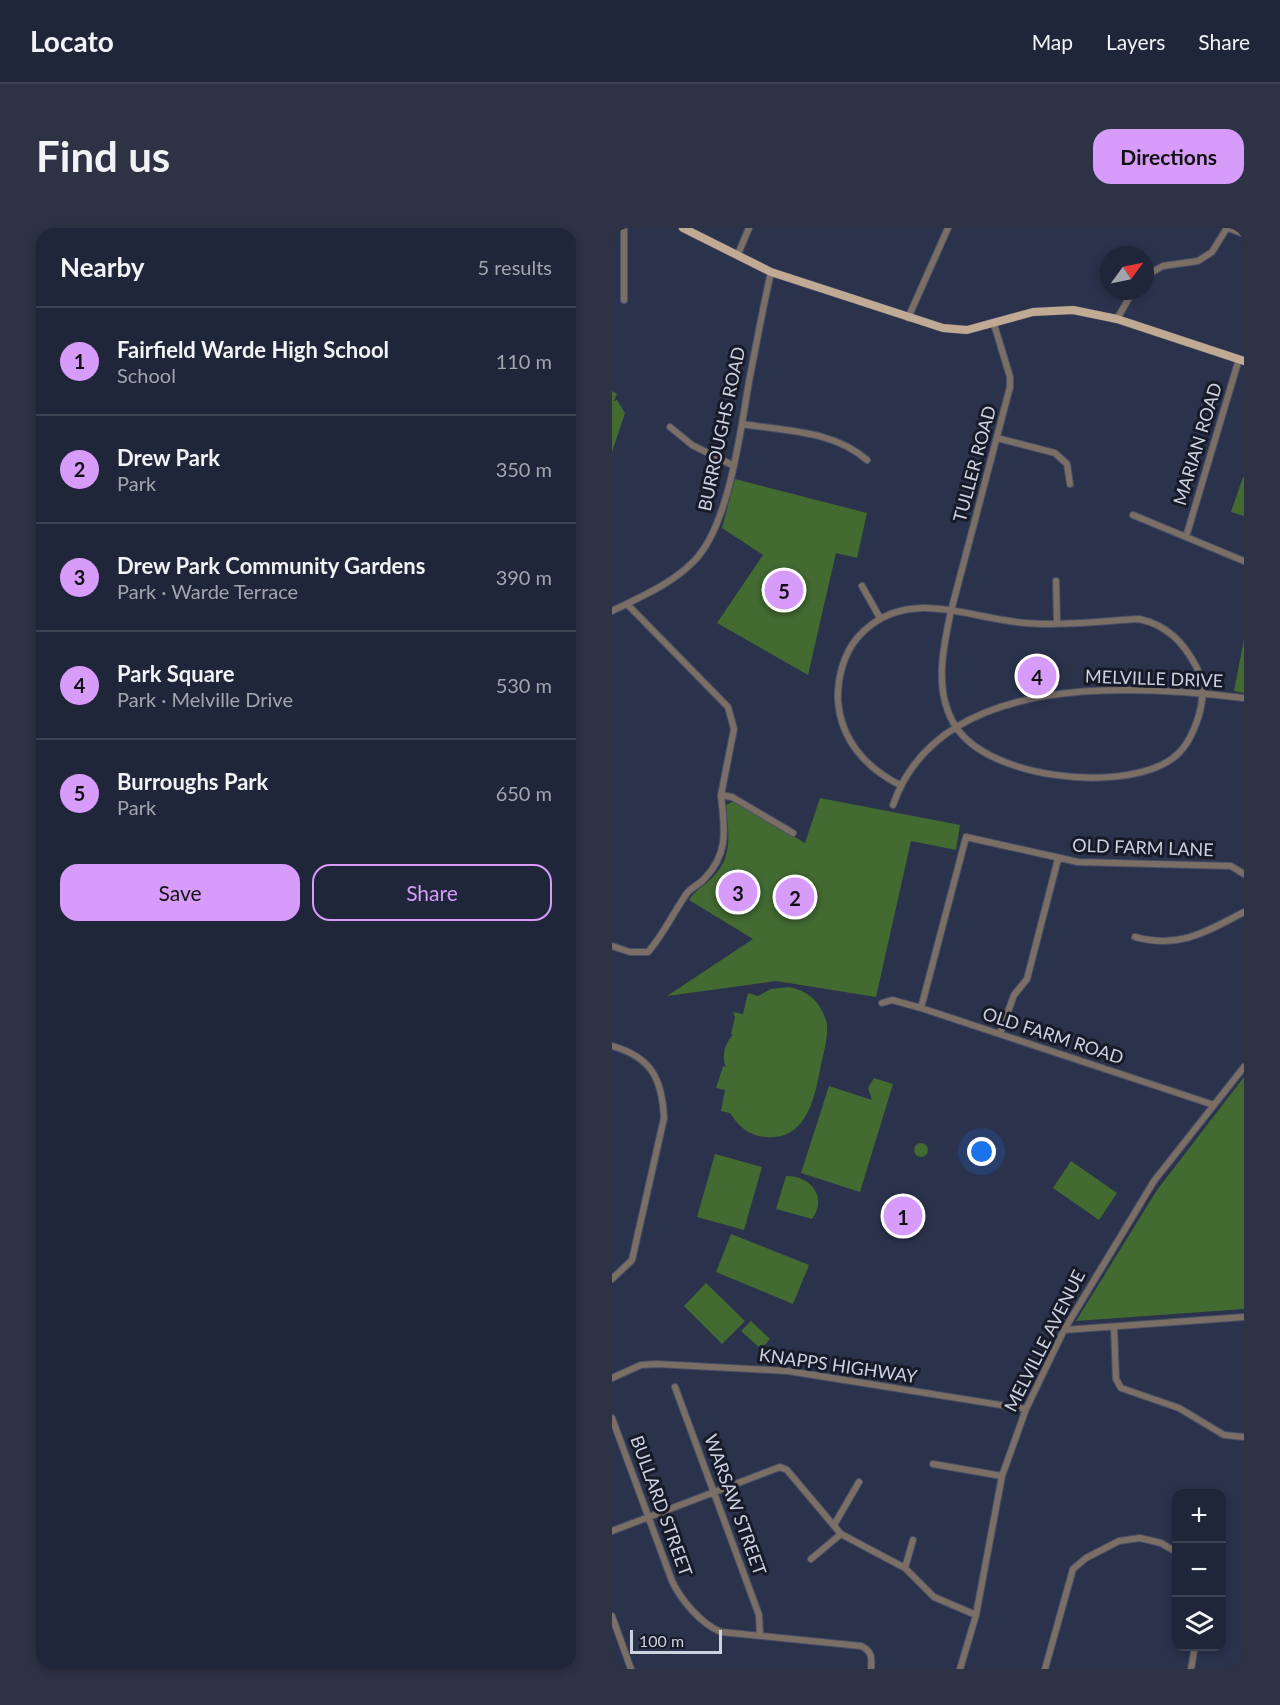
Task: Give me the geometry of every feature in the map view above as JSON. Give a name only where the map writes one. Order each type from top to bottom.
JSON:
[{"type":"main road","points":[[683,228],[771,272],[943,328],[967,330],[1033,312],[1073,310],[1117,320],[1241,360]]},
{"type":"street","points":[[624,228],[624,300]]},
{"type":"street","points":[[738,254],[749,228]]},
{"type":"street","points":[[908,318],[948,228]]},
{"type":"street","points":[[1154,271],[1163,266],[1198,261],[1212,252],[1228,228],[1244,234]]},
{"type":"street","name":"BURROUGHS ROAD","points":[[612,611],[673,579],[695,560],[709,541],[720,518],[771,272]]},
{"type":"street","points":[[1117,320],[1128,300]]},
{"type":"street","name":"TULLER ROAD","points":[[955,726],[947,706],[941,675],[951,611],[1007,399],[1010,377],[994,324]]},
{"type":"street","name":"MARIAN ROAD","points":[[1186,537],[1241,360]]},
{"type":"street","points":[[741,424],[775,430],[799,430],[854,448],[867,460]]},
{"type":"street","points":[[670,427],[692,445],[732,465]]},
{"type":"street","points":[[997,438],[1055,453],[1067,464],[1070,484]]},
{"type":"street","points":[[1133,515],[1244,561]]},
{"type":"street","points":[[1056,581],[1058,623]]},
{"type":"street","points":[[862,586],[880,618]]},
{"type":"street","points":[[612,946],[630,952],[648,952],[668,927],[689,891],[714,868],[722,853],[726,834],[721,795],[734,729],[728,706],[627,604]]},
{"type":"street","points":[[900,785],[866,761],[846,738],[840,718],[838,699],[844,661],[854,642],[867,626],[904,608],[926,607],[1007,621],[1058,623],[1139,619],[1159,625],[1173,634],[1187,649],[1198,671],[1203,693],[1193,735],[1179,753],[1158,767],[1137,772],[1089,778],[1006,764],[990,758],[974,746],[955,726]]},
{"type":"street","name":"MELVILLE DRIVE","points":[[893,805],[900,785],[923,753],[955,726],[1018,701],[1072,691],[1135,689],[1244,698]]},
{"type":"street","points":[[721,795],[732,797],[794,833]]},
{"type":"street","name":"OLD FARM LANE","points":[[921,1008],[966,837],[1058,859],[1231,866],[1244,874]]},
{"type":"street","points":[[1000,1034],[1014,995],[1027,979],[1058,859]]},
{"type":"street","points":[[1135,937],[1151,941],[1186,940],[1244,912]]},
{"type":"street","name":"OLD FARM ROAD","points":[[882,1003],[892,1000],[921,1008],[1214,1105]]},
{"type":"street","points":[[612,1046],[629,1051],[651,1068],[663,1095],[664,1118],[632,1260],[612,1279]]},
{"type":"street","name":"MELVILLE AVENUE","points":[[960,1669],[976,1615],[1002,1476],[1026,1409],[1064,1330],[1154,1181],[1244,1067]]},
{"type":"street","points":[[1064,1330],[1244,1317]]},
{"type":"street","points":[[1114,1327],[1116,1379],[1121,1388],[1179,1408],[1224,1435],[1244,1437]]},
{"type":"street","name":"KNAPPS HIGHWAY","points":[[612,1378],[641,1365],[657,1364],[786,1370],[1026,1409]]},
{"type":"street","name":"WARSAW STREET","points":[[675,1387],[759,1615],[760,1635]]},
{"type":"street","name":"BULLARD STREET","points":[[612,1418],[677,1591],[705,1623],[721,1632],[861,1646],[868,1649],[872,1658],[871,1669]]},
{"type":"street","points":[[933,1464],[1002,1476]]},
{"type":"street","points":[[612,1532],[780,1467],[787,1470],[841,1534],[905,1568],[934,1597],[976,1615]]},
{"type":"street","points":[[834,1525],[859,1482]]},
{"type":"street","points":[[811,1559],[841,1534]]},
{"type":"street","points":[[1045,1669],[1073,1569],[1086,1558],[1119,1541],[1140,1538],[1161,1543],[1172,1550]]},
{"type":"street","points":[[905,1568],[913,1540]]},
{"type":"street","points":[[612,1616],[631,1669]]},
{"type":"street","points":[[1191,1669],[1194,1651]]},
{"type":"green space","points":[[612,391],[617,394],[614,401],[617,400],[625,413],[612,452]]},
{"type":"green space","points":[[1244,477],[1244,516],[1231,512]]},
{"type":"green space","points":[[735,479],[867,513],[857,558],[836,553],[808,675],[717,623],[763,555],[722,528]]},
{"type":"green space","points":[[1244,639],[1244,693],[1234,691]]},
{"type":"green space","points":[[820,798],[960,825],[956,850],[911,841],[876,997],[776,981],[667,996],[753,939],[689,900],[720,869],[724,860],[728,843],[726,805],[734,801],[738,802],[805,843]]},
{"type":"green space","points":[[789,987],[809,995],[822,1010],[827,1024],[826,1044],[816,1089],[807,1114],[791,1132],[780,1136],[754,1135],[737,1123],[730,1113],[721,1111],[725,1090],[716,1088],[723,1066],[726,1067],[724,1055],[733,1035],[731,1034],[735,1017],[733,1012],[743,1014],[748,993],[758,996],[771,989]]},
{"type":"green space","points":[[1244,1077],[1244,1309],[1076,1321],[1157,1190]]},
{"type":"green space","points":[[874,1078],[893,1084],[860,1192],[801,1173],[829,1086],[872,1100],[868,1088]]},
{"type":"green space","points":[[918,1143],[924,1143],[928,1150],[924,1157],[918,1157],[914,1153],[914,1147]]},
{"type":"green space","points":[[715,1154],[762,1167],[744,1230],[697,1217]]},
{"type":"green space","points":[[1071,1161],[1117,1193],[1099,1220],[1053,1188]]},
{"type":"green space","points":[[786,1176],[803,1179],[814,1189],[818,1203],[817,1211],[812,1219],[776,1209]]},
{"type":"green space","points":[[731,1234],[809,1265],[793,1304],[716,1272]]},
{"type":"green space","points":[[706,1283],[745,1321],[722,1344],[684,1306]]},
{"type":"green space","points":[[751,1321],[770,1339],[761,1349],[741,1331]]},
{"type":"place","name":"Burroughs Park","points":[[784,590]]},
{"type":"place","name":"Park Square","points":[[1037,676]]},
{"type":"place","name":"Drew Park Community Gardens","points":[[738,892]]},
{"type":"place","name":"Drew Park","points":[[795,897]]},
{"type":"place","name":"Fairfield Warde High School","points":[[903,1216]]}]
